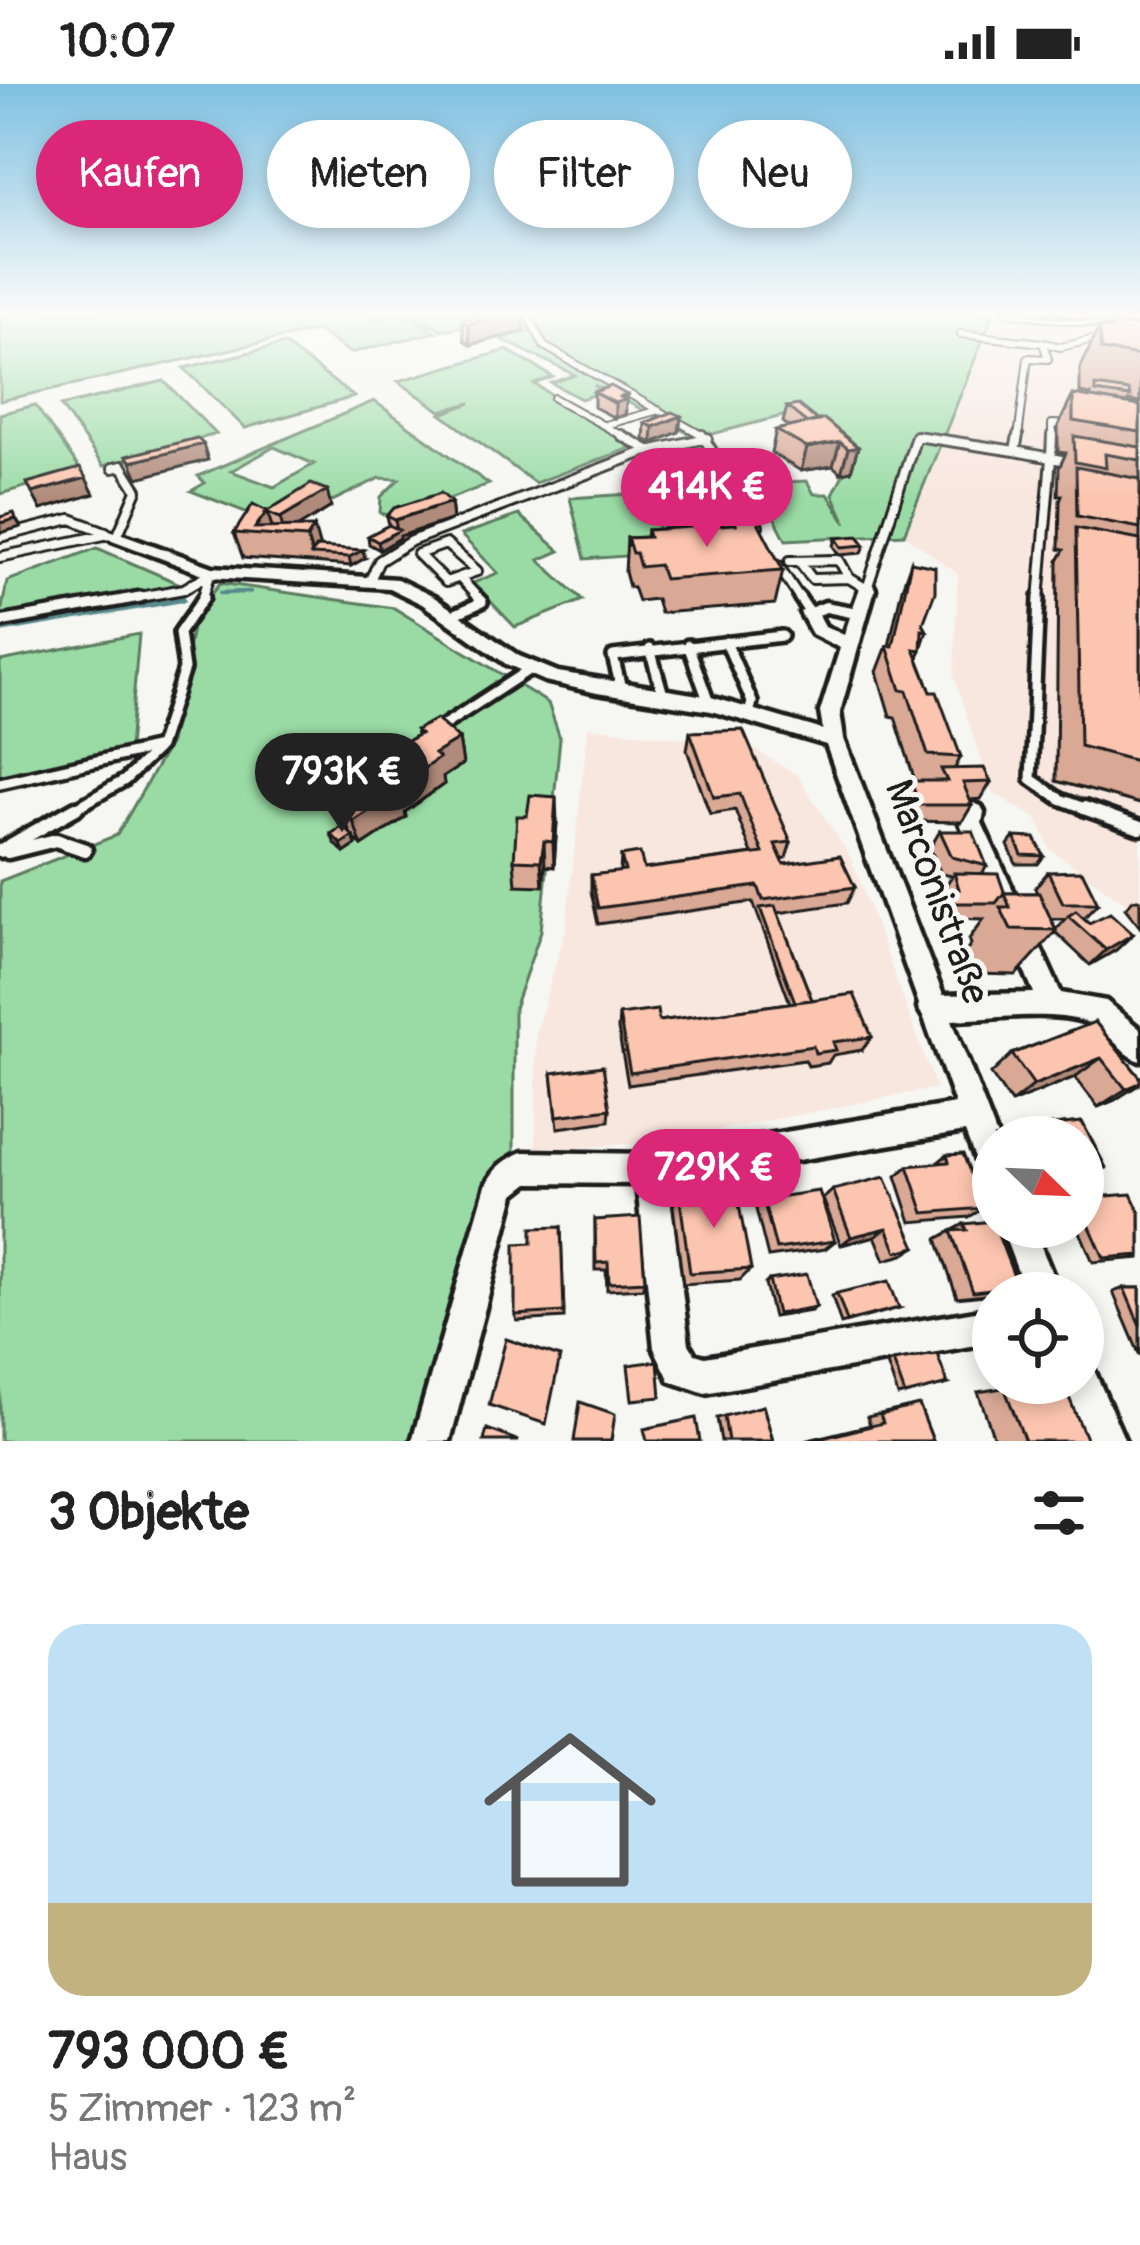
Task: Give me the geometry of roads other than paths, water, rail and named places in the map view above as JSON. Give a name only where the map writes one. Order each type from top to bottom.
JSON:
[{"type":"street","points":[[113,535],[212,572],[370,580],[416,590],[530,669],[709,703],[799,733],[834,739]]},
{"type":"street","name":"Marconistraße","points":[[867,589],[830,712],[834,739],[973,1116]]},
{"type":"street","points":[[850,645],[818,630],[809,612],[825,607],[860,614]]},
{"type":"street","points":[[973,812],[971,823],[1053,1005]]},
{"type":"street","points":[[931,1008],[1053,1005],[1096,1010],[1140,1047]]},
{"type":"street","points":[[431,1441],[502,1185],[523,1167],[651,1169],[972,1116]]},
{"type":"street","points":[[651,1169],[672,1348],[683,1368],[705,1375],[972,1329]]},
{"type":"street","points":[[1091,1404],[1106,1441]]},
{"type":"lane","points":[[597,375],[707,438],[762,534]]},
{"type":"lane","points":[[1028,375],[1015,452],[1096,466]]},
{"type":"lane","points":[[554,398],[650,451]]},
{"type":"lane","points":[[604,425],[659,410]]},
{"type":"lane","points":[[1076,426],[1052,424],[1050,509],[1042,522],[1031,779],[1060,799],[1140,828]]},
{"type":"lane","name":"Marconistraße","points":[[867,589],[916,436],[1015,452]]},
{"type":"lane","points":[[370,580],[379,561],[411,541],[650,451],[707,438]]},
{"type":"lane","points":[[113,468],[122,466],[137,490],[113,535]]},
{"type":"lane","points":[[720,488],[719,484],[736,484]]},
{"type":"lane","points":[[0,537],[70,519],[113,535]]},
{"type":"lane","points":[[0,557],[113,535]]},
{"type":"lane","points":[[446,544],[477,571],[460,578],[446,582],[418,554],[446,544]]},
{"type":"lane","points":[[769,548],[809,612]]},
{"type":"lane","points":[[848,578],[839,560],[795,561],[812,579],[848,578],[867,589]]},
{"type":"lane","points":[[0,622],[184,589],[212,572]]},
{"type":"lane","points":[[0,852],[125,780],[159,747],[184,669],[179,633],[206,594],[212,572]]},
{"type":"lane","points":[[451,616],[482,602],[460,578]]},
{"type":"lane","points":[[622,688],[613,656],[782,636]]},
{"type":"lane","points":[[726,642],[752,702],[749,714]]},
{"type":"lane","points":[[688,645],[709,703]]},
{"type":"lane","points":[[650,649],[663,695]]},
{"type":"lane","points":[[424,737],[530,669]]},
{"type":"lane","points":[[0,783],[159,747]]},
{"type":"lane","points":[[0,852],[56,840],[86,850]]},
{"type":"waterway","points":[[221,593],[250,592]]},
{"type":"waterway","points":[[0,630],[183,599],[178,600]]}]
